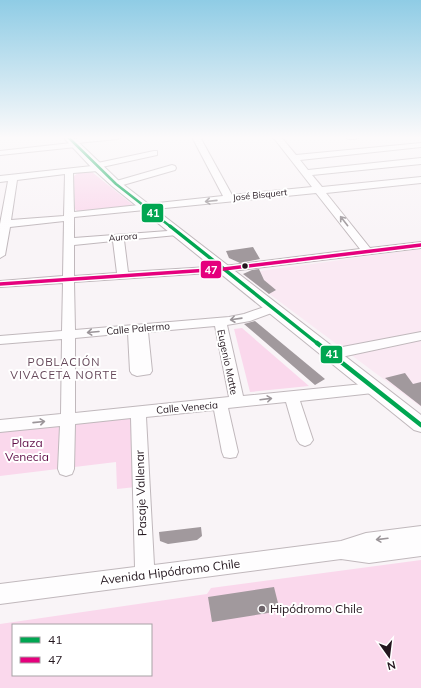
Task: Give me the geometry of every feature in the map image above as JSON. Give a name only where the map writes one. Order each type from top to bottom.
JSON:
[{"type":"main road","points":[[99,169],[116,184],[421,425]]},
{"type":"street","points":[[0,179],[85,169]]},
{"type":"street","points":[[116,184],[168,169]]},
{"type":"street","points":[[213,169],[229,199]]},
{"type":"street","points":[[303,169],[368,252]]},
{"type":"street","points":[[306,173],[344,169]]},
{"type":"street","points":[[378,169],[393,183]]},
{"type":"street","points":[[66,470],[68,419],[69,172]]},
{"type":"street","points":[[0,255],[1,238],[5,224],[4,210],[13,178]]},
{"type":"street","name":"José Bisquert","points":[[5,224],[229,199],[421,180]]},
{"type":"street","name":"Aurora","points":[[68,242],[177,232]]},
{"type":"street","points":[[118,237],[123,276]]},
{"type":"street","points":[[0,284],[224,269],[421,245]]},
{"type":"street","name":"Calle Palermo","points":[[0,340],[246,318],[273,308]]},
{"type":"street","name":"Eugenio Matte","points":[[220,321],[237,402]]},
{"type":"street","points":[[138,328],[139,351]]},
{"type":"street","points":[[332,354],[421,336]]},
{"type":"street","name":"Calle Venecia","points":[[0,426],[373,388]]},
{"type":"street","points":[[291,396],[305,440]]},
{"type":"street","points":[[220,404],[230,452]]},
{"type":"street","name":"Pasaje Vallenar","points":[[138,412],[144,575]]},
{"type":"street","name":"Avenida Hipódromo Chile","points":[[0,594],[341,550],[366,541],[421,534]]},
{"type":"street","name":"Avenida Hipódromo Chile","points":[[341,550],[369,554],[421,548]]},
{"type":"shaded area","points":[[421,249],[421,407],[244,275],[260,271]]},
{"type":"green space","points":[[92,172],[133,205],[130,207],[77,211],[75,209],[74,176],[78,173]]},
{"type":"green space","points":[[242,328],[309,386],[250,392],[234,329]]},
{"type":"green space","name":"Plaza Venecia","points":[[133,418],[136,487],[117,489],[116,462],[0,476],[0,430]]},
{"type":"green space","name":"Hipódromo Chile","points":[[421,560],[421,688],[0,688],[0,624],[207,594],[211,588]]},
{"type":"building","points":[[253,247],[260,259],[240,263],[229,258],[226,251]]},
{"type":"building","points":[[259,269],[264,280],[276,290],[269,294],[243,274]]},
{"type":"building","points":[[255,321],[325,379],[315,385],[244,324]]},
{"type":"building","points":[[405,373],[413,384],[421,382],[421,406],[385,378]]},
{"type":"building","points":[[201,527],[202,536],[197,540],[168,544],[160,541],[159,532]]},
{"type":"building","points":[[274,587],[280,611],[212,622],[208,597]]},
{"type":"transit line","name":"41","points":[[99,169],[116,184],[421,425]]},
{"type":"transit line","name":"47","points":[[0,284],[224,269],[421,245]]},
{"type":"place","name":"Hipódromo Chile","points":[[262,609]]},
{"type":"district","name":"POBLACIÓN VIVACETA NORTE","points":[[64,368]]}]
